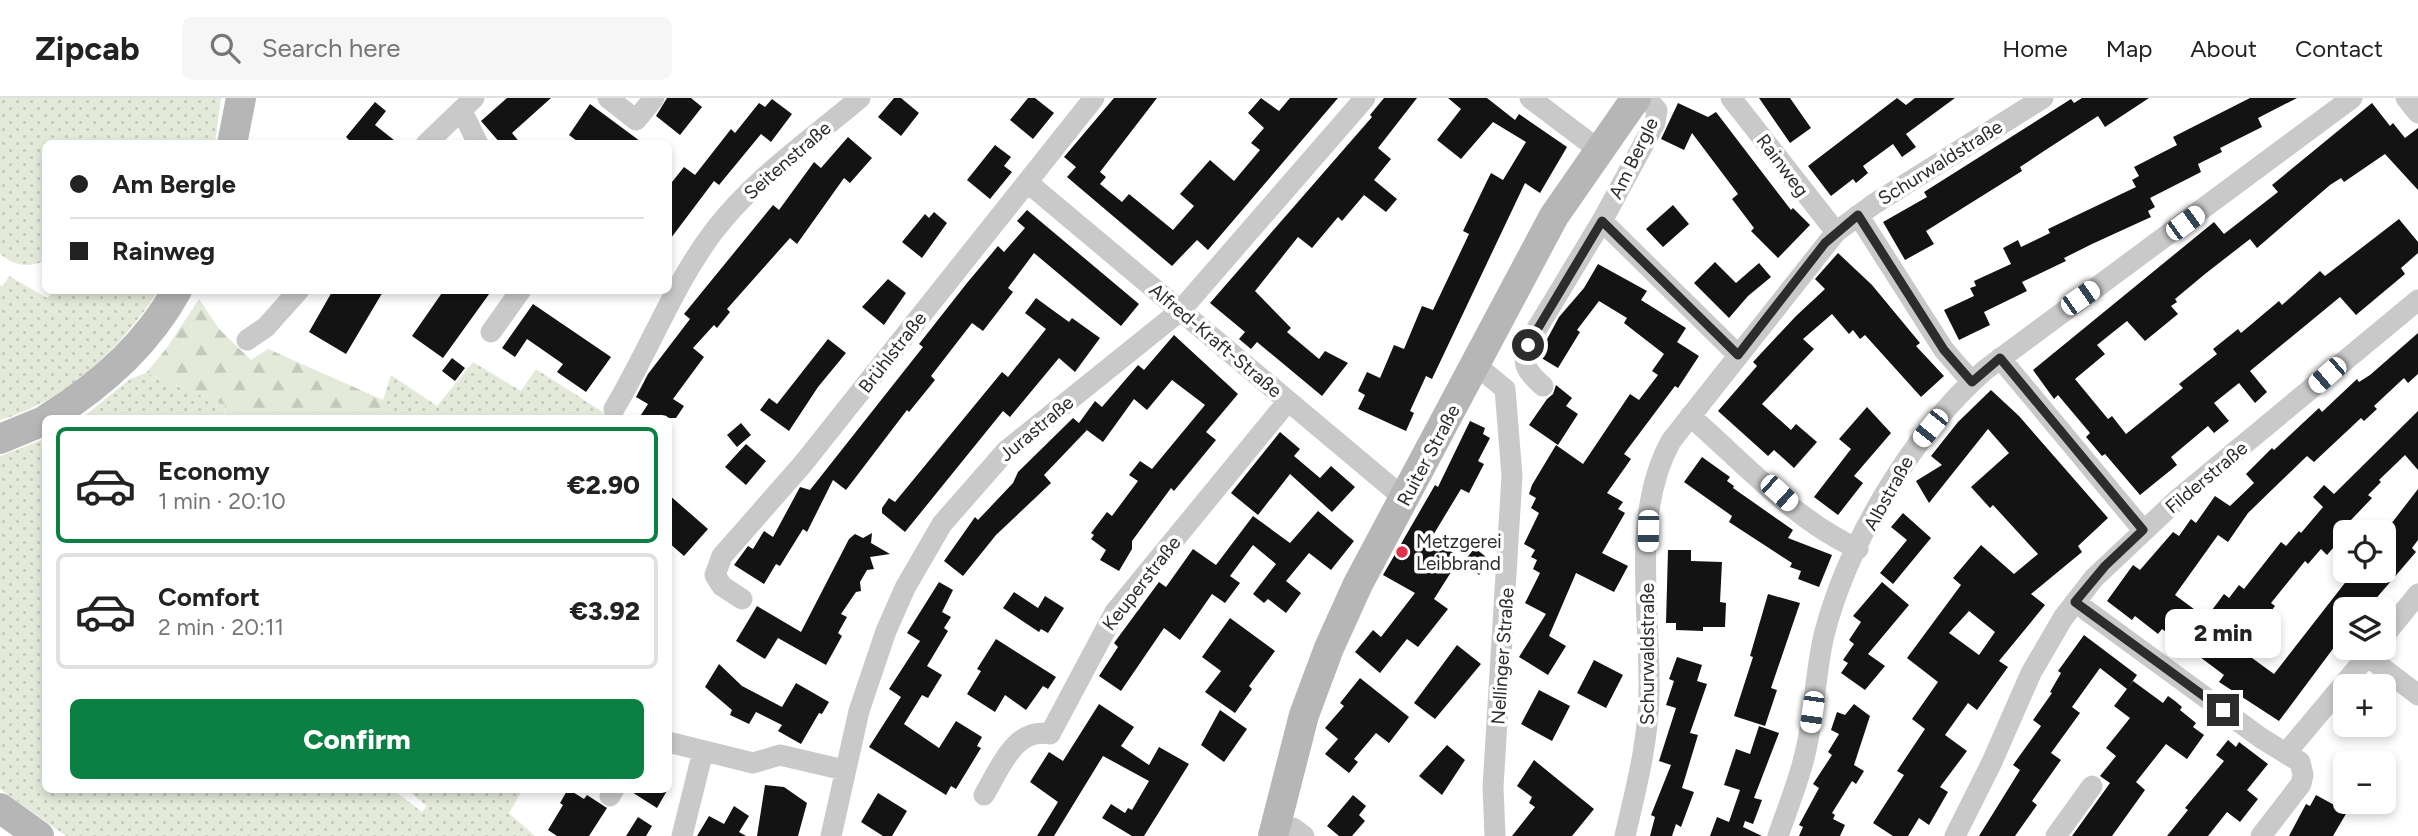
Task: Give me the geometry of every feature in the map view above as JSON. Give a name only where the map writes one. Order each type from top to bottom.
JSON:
[{"type":"street","points":[[233,140],[241,98]]},
{"type":"street","points":[[608,98],[636,120],[654,98]]},
{"type":"street","name":"Seitenstraße","points":[[614,408],[668,305],[714,231],[764,176],[860,98]]},
{"type":"street","name":"Brühlstraße","points":[[742,599],[722,586],[715,575],[722,556],[802,465],[1094,98]]},
{"type":"street","name":"Jurastraße","points":[[831,836],[844,771],[867,687],[895,608],[948,516],[1006,451],[1180,311],[1365,98]]},
{"type":"street","points":[[1530,98],[1599,150]]},
{"type":"street","name":"Ruiter Straße","points":[[1274,830],[1295,746],[1329,648],[1358,584],[1548,227],[1636,98]]},
{"type":"street","name":"Am Bergle","points":[[1543,386],[1527,370],[1525,356],[1528,345],[1602,221],[1657,118],[1657,110],[1646,98]]},
{"type":"street","name":"Rainweg","points":[[1731,98],[1836,232]]},
{"type":"street","name":"Schurwaldstraße","points":[[1625,836],[1647,739],[1648,531],[1651,500],[1665,451],[1836,232],[1858,215],[2043,98]]},
{"type":"street","name":"Albstraße","points":[[1778,836],[1806,752],[1827,625],[1858,549],[1888,489],[1913,449],[1972,382],[2000,358],[2352,98]]},
{"type":"street","points":[[2406,98],[2418,113]]},
{"type":"street","points":[[430,140],[468,105],[477,140]]},
{"type":"street","name":"Alfred-Kraft-Straße","points":[[1027,182],[1405,499]]},
{"type":"street","points":[[1858,215],[1944,350],[1972,382]]},
{"type":"street","name":"Am Bergle","points":[[1602,221],[1738,355]]},
{"type":"street","points":[[52,415],[116,368],[149,331],[174,294]]},
{"type":"street","points":[[247,340],[266,327],[295,294]]},
{"type":"street","points":[[491,332],[519,294]]},
{"type":"street","name":"Filderstraße","points":[[1955,836],[1992,762],[2031,673],[2075,602],[2105,566],[2143,530],[2418,300]]},
{"type":"street","points":[[2000,358],[2143,530]]},
{"type":"street","name":"Nellinger Straße","points":[[1476,365],[1505,389],[1512,453],[1509,565],[1494,774],[1495,836]]},
{"type":"street","name":"Keuperstraße","points":[[984,795],[1023,736],[1036,731],[1050,734],[1115,612],[1288,401]]},
{"type":"street","points":[[1690,416],[1804,515],[1837,539],[1858,549]]},
{"type":"street","points":[[0,439],[42,421]]},
{"type":"street","points":[[2396,621],[2418,594]]},
{"type":"street","points":[[2075,602],[2261,738],[2297,759],[2302,771],[2299,788],[2261,836]]},
{"type":"street","points":[[2286,753],[2364,660]]},
{"type":"street","points":[[2380,660],[2418,695]]},
{"type":"street","points":[[672,743],[753,763],[780,755],[844,771]]},
{"type":"street","points":[[682,836],[703,751]]},
{"type":"street","points":[[2056,836],[2092,786]]},
{"type":"street","points":[[0,808],[39,836]]},
{"type":"street","points":[[1274,830],[1293,828],[1304,836]]},
{"type":"green space","points":[[0,98],[221,98],[215,140],[42,140],[42,262],[32,265],[16,263],[0,254]]},
{"type":"green space","points":[[9,276],[47,298],[52,294],[156,294],[128,332],[69,386],[24,412],[0,420],[0,285],[3,286]]},
{"type":"green space","points":[[199,299],[219,329],[251,360],[268,349],[383,400],[383,415],[224,415],[225,405],[146,373],[166,349]]},
{"type":"green space","points":[[473,362],[521,391],[536,369],[607,415],[383,415],[383,400],[391,375],[437,406]]},
{"type":"green space","points":[[146,373],[225,405],[224,415],[86,415],[130,379]]},
{"type":"green space","points":[[42,440],[42,793],[397,793],[422,812],[427,806],[411,793],[521,793],[509,813],[535,836],[66,836],[0,789],[0,456]]},
{"type":"building","points":[[507,98],[551,98],[512,133],[518,140],[498,140],[481,121]]},
{"type":"building","points":[[667,98],[691,98],[702,107],[680,135],[656,116]]},
{"type":"building","points":[[894,98],[901,98],[919,113],[901,136],[878,117]]},
{"type":"building","points":[[1028,98],[1035,98],[1054,113],[1033,139],[1010,120]]},
{"type":"building","points":[[1114,98],[1157,98],[1100,172],[1106,177],[1100,184],[1122,202],[1129,194],[1173,230],[1194,206],[1180,194],[1210,160],[1234,181],[1260,150],[1251,143],[1264,128],[1248,113],[1261,98],[1279,111],[1290,98],[1338,98],[1208,250],[1197,240],[1172,266],[1067,177],[1076,167],[1064,157]]},
{"type":"building","points":[[1384,98],[1417,98],[1378,148],[1391,159],[1374,180],[1397,199],[1386,212],[1364,195],[1342,221],[1338,217],[1312,248],[1298,237],[1255,291],[1291,328],[1287,332],[1319,359],[1325,351],[1348,363],[1322,396],[1257,342],[1251,349],[1239,339],[1245,332],[1210,303],[1372,117],[1370,115]]},
{"type":"building","points":[[1448,98],[1487,98],[1515,120],[1519,114],[1567,147],[1540,193],[1525,183],[1432,379],[1426,376],[1410,411],[1414,413],[1406,431],[1358,409],[1365,395],[1358,391],[1367,372],[1380,378],[1394,345],[1404,349],[1422,306],[1433,310],[1469,234],[1463,231],[1491,173],[1503,180],[1526,142],[1493,122],[1461,159],[1437,140],[1461,109]]},
{"type":"building","points":[[1759,98],[1790,98],[1811,128],[1790,143]]},
{"type":"building","points":[[1897,98],[1906,105],[1915,98],[1955,98],[1906,134],[1916,147],[1902,157],[1893,144],[1863,166],[1868,173],[1856,183],[1853,179],[1831,196],[1808,166]]},
{"type":"building","points":[[2082,98],[2149,98],[2105,127],[2098,116],[2044,151],[2020,167],[2022,171],[1926,231],[1934,244],[1905,260],[1883,222],[1927,197],[1924,192],[2071,99],[2074,103]]},
{"type":"building","points":[[2250,98],[2297,98],[2258,118],[2262,127],[2220,148],[2222,152],[2198,164],[2201,172],[2150,198],[2155,207],[2148,211],[2151,217],[2064,258],[2066,261],[2022,282],[2027,291],[1984,312],[1990,325],[1959,340],[1944,310],[1974,296],[1970,288],[1976,286],[1974,281],[2011,264],[2003,248],[2018,240],[2021,247],[2050,233],[2048,229],[2136,187],[2132,180],[2139,176],[2134,167],[2177,145],[2173,137]]},
{"type":"building","points":[[772,99],[792,114],[771,142],[761,134],[719,185],[714,181],[672,237],[672,182],[684,167],[695,175],[731,129],[735,133],[759,103],[765,107]]},
{"type":"building","points":[[375,102],[386,111],[375,125],[394,140],[349,140],[346,137]]},
{"type":"building","points":[[1678,103],[1708,117],[1716,112],[1791,210],[1793,208],[1810,225],[1778,258],[1751,231],[1754,228],[1732,199],[1738,194],[1692,133],[1684,150],[1661,139]]},
{"type":"building","points":[[2372,103],[2390,126],[2393,123],[2405,138],[2418,128],[2418,190],[2385,154],[2344,182],[2341,178],[2257,248],[2250,239],[2205,274],[2175,299],[2177,302],[2171,306],[2178,314],[2145,341],[2127,321],[2097,345],[2105,354],[2075,379],[2108,419],[2112,416],[2126,434],[2183,388],[2179,384],[2217,354],[2213,349],[2238,329],[2241,333],[2279,301],[2282,305],[2320,271],[2325,276],[2399,219],[2418,242],[2418,253],[2401,268],[2405,274],[2356,315],[2340,297],[2250,371],[2267,392],[2255,403],[2239,383],[2214,403],[2229,421],[2214,433],[2208,426],[2171,457],[2177,465],[2140,495],[2105,454],[2102,456],[2086,437],[2090,433],[2058,395],[2054,399],[2033,370],[2214,222],[2224,234],[2278,192],[2272,185]]},
{"type":"building","points":[[590,104],[639,140],[576,140],[569,135]]},
{"type":"building","points":[[848,137],[872,158],[850,183],[844,178],[797,244],[790,238],[727,309],[730,312],[717,328],[714,325],[693,348],[704,357],[673,399],[684,406],[676,418],[672,418],[672,415],[641,415],[648,404],[636,397],[648,374],[690,319],[684,314],[773,205],[779,210],[814,162],[821,168]]},
{"type":"building","points":[[995,145],[1011,157],[1004,166],[1012,172],[990,199],[967,180]]},
{"type":"building","points":[[1673,205],[1689,224],[1663,247],[1646,229]]},
{"type":"building","points":[[1027,210],[1139,304],[1121,326],[1034,253],[1008,288],[1013,292],[983,331],[972,323],[931,376],[935,380],[909,412],[907,410],[846,490],[833,480],[807,532],[803,529],[780,566],[776,564],[764,584],[734,565],[748,546],[753,549],[764,531],[773,537],[800,487],[810,490],[923,347],[919,344],[967,283],[998,246],[1004,252],[1025,228],[1017,221]]},
{"type":"building","points":[[934,212],[947,223],[922,258],[902,242],[925,214],[929,218]]},
{"type":"building","points":[[1838,253],[1872,285],[1920,343],[1916,346],[1944,376],[1921,397],[1865,335],[1860,339],[1853,330],[1849,334],[1832,314],[1803,339],[1814,349],[1762,404],[1791,430],[1796,424],[1817,442],[1794,468],[1774,450],[1768,456],[1718,411],[1757,366],[1753,362],[1825,289],[1815,279]]},
{"type":"building","points":[[1715,262],[1736,283],[1759,263],[1771,277],[1748,296],[1729,318],[1694,283]]},
{"type":"building","points":[[1598,264],[1647,291],[1641,300],[1686,328],[1677,342],[1699,356],[1678,388],[1675,386],[1624,454],[1631,459],[1607,493],[1623,502],[1618,509],[1625,513],[1602,553],[1628,566],[1614,592],[1576,573],[1549,636],[1566,646],[1548,675],[1519,657],[1546,614],[1525,603],[1540,573],[1533,569],[1537,560],[1531,557],[1535,550],[1524,544],[1539,513],[1531,508],[1536,498],[1529,494],[1532,485],[1556,445],[1583,464],[1630,394],[1639,400],[1658,375],[1652,371],[1664,354],[1624,323],[1627,318],[1599,301],[1577,330],[1580,332],[1558,368],[1538,356],[1559,317],[1584,288]]},
{"type":"building","points":[[888,279],[906,293],[884,325],[862,307]]},
{"type":"building","points":[[331,294],[382,294],[346,354],[309,332]]},
{"type":"building","points":[[441,294],[489,294],[443,358],[412,336]]},
{"type":"building","points":[[1036,298],[1069,322],[1072,318],[1100,338],[1075,372],[1059,358],[1010,417],[1003,411],[905,532],[882,513],[882,508],[889,498],[895,502],[1002,372],[1008,377],[1046,329],[1025,313]]},
{"type":"building","points":[[533,304],[611,357],[586,392],[557,372],[563,364],[527,339],[515,357],[502,348]]},
{"type":"building","points":[[2418,333],[2418,374],[2408,383],[2404,378],[2374,406],[2377,409],[2364,421],[2361,418],[2314,462],[2307,456],[2248,513],[2228,542],[2218,535],[2175,595],[2206,618],[2224,594],[2229,598],[2239,585],[2244,589],[2281,542],[2286,546],[2299,531],[2301,533],[2323,507],[2313,497],[2324,485],[2334,494],[2418,411],[2418,470],[2405,455],[2379,480],[2381,482],[2368,495],[2372,498],[2351,520],[2333,520],[2333,548],[2327,555],[2321,549],[2308,564],[2305,561],[2271,603],[2275,606],[2259,627],[2242,615],[2215,631],[2274,674],[2333,598],[2333,649],[2279,721],[2219,682],[2224,675],[2188,648],[2182,651],[2185,646],[2162,629],[2158,634],[2135,616],[2132,620],[2107,601],[2133,565],[2140,570],[2173,532],[2179,536],[2191,519],[2196,523],[2215,496],[2230,506],[2254,483],[2246,474],[2272,448],[2274,450],[2319,408],[2322,412],[2357,379],[2359,382]]},
{"type":"building","points":[[1174,335],[1238,394],[1206,432],[1216,440],[1174,491],[1171,488],[1132,541],[1132,549],[1119,571],[1100,560],[1106,550],[1091,539],[1094,535],[1091,533],[1107,512],[1112,516],[1138,481],[1129,475],[1140,461],[1152,469],[1205,405],[1172,380],[1147,410],[1134,399],[1103,442],[1087,430],[1044,475],[1051,483],[996,535],[963,576],[944,561],[975,517],[978,520],[1013,483],[1018,472],[1073,418],[1079,423],[1095,401],[1102,407],[1138,365],[1144,370]]},
{"type":"building","points":[[828,339],[846,353],[818,387],[789,431],[760,410],[769,398],[777,404]]},
{"type":"building","points":[[452,358],[465,368],[455,381],[442,371]]},
{"type":"building","points":[[1556,385],[1572,398],[1566,406],[1578,414],[1558,445],[1529,425],[1553,394]]},
{"type":"building","points":[[1991,390],[2019,416],[2108,518],[2078,546],[2082,552],[2031,594],[2045,605],[1999,661],[2008,667],[1977,710],[1968,703],[1945,735],[1967,751],[1940,787],[1948,792],[1929,825],[1919,818],[1908,836],[1893,836],[1873,823],[1904,775],[1897,771],[1925,729],[1912,719],[1938,682],[1907,658],[1961,585],[1953,578],[1981,545],[2014,574],[2038,554],[1993,505],[1990,508],[1971,487],[2009,453],[1988,429],[1929,503],[1916,481],[1942,465],[1931,456],[1958,422]],"holes":[[[1969,611],[1995,632],[1979,655],[1949,633]]]},
{"type":"building","points":[[1867,407],[1891,433],[1854,476],[1863,483],[1838,515],[1814,497],[1851,449],[1839,439]]},
{"type":"building","points":[[1470,421],[1485,428],[1483,434],[1490,438],[1478,461],[1484,464],[1469,493],[1461,489],[1432,537],[1460,558],[1434,599],[1448,609],[1418,647],[1407,639],[1380,673],[1355,652],[1373,630],[1381,637],[1415,593],[1383,575],[1435,485],[1438,487]]},
{"type":"building","points":[[741,423],[751,435],[737,447],[727,435]]},
{"type":"building","points":[[1280,432],[1300,449],[1294,456],[1320,478],[1331,466],[1355,487],[1332,512],[1290,474],[1258,515],[1231,493]]},
{"type":"building","points":[[746,444],[766,461],[746,485],[725,467]]},
{"type":"building","points":[[1702,457],[1730,477],[1727,481],[1733,488],[1793,530],[1788,538],[1832,555],[1819,587],[1798,579],[1801,571],[1790,567],[1792,563],[1729,522],[1732,516],[1684,482]]},
{"type":"building","points":[[2418,489],[2418,540],[2412,548],[2416,552],[2396,575],[2394,520]]},
{"type":"building","points":[[672,498],[708,529],[684,556],[672,546]]},
{"type":"building","points":[[1318,511],[1354,541],[1331,570],[1309,553],[1286,581],[1301,593],[1286,613],[1268,599],[1264,603],[1253,594],[1276,564],[1253,545],[1230,576],[1240,583],[1225,603],[1212,594],[1180,640],[1164,628],[1121,691],[1099,676],[1118,647],[1114,643],[1159,582],[1166,587],[1193,549],[1216,565],[1253,516],[1290,543]]},
{"type":"building","points":[[1903,513],[1931,538],[1893,584],[1880,573],[1907,540],[1891,527]]},
{"type":"building","points":[[872,533],[871,543],[890,554],[870,557],[874,569],[867,570],[860,582],[861,591],[856,592],[841,614],[847,617],[838,633],[842,636],[826,665],[778,638],[765,659],[736,641],[757,606],[801,632],[849,539],[855,534],[863,538]]},
{"type":"building","points":[[1475,548],[1491,561],[1479,575],[1463,562]]},
{"type":"building","points":[[1668,550],[1691,550],[1691,561],[1722,562],[1720,602],[1726,603],[1725,627],[1703,627],[1703,631],[1676,630],[1676,623],[1666,623]]},
{"type":"building","points":[[939,582],[953,590],[942,612],[951,617],[944,628],[948,631],[927,666],[942,675],[928,698],[922,695],[904,724],[939,748],[956,721],[982,737],[977,746],[981,748],[956,789],[951,786],[946,795],[869,747],[901,697],[889,689],[920,641],[907,633]]},
{"type":"building","points":[[1882,582],[1909,605],[1868,654],[1885,666],[1865,690],[1841,673],[1848,663],[1843,660],[1854,644],[1849,640],[1861,622],[1853,616]]},
{"type":"building","points":[[2345,583],[2389,583],[2377,597],[2334,597]]},
{"type":"building","points":[[1014,592],[1038,608],[1045,596],[1064,608],[1048,633],[1041,629],[1039,632],[1003,608]]},
{"type":"building","points":[[1768,594],[1800,603],[1771,688],[1777,690],[1765,726],[1734,716],[1753,657],[1750,656]]},
{"type":"building","points":[[1230,618],[1275,651],[1249,686],[1252,689],[1235,713],[1205,692],[1221,671],[1202,657]]},
{"type":"building","points":[[2084,635],[2137,675],[2127,689],[2100,668],[2072,707],[2080,713],[2051,753],[2061,760],[2032,801],[2037,805],[2015,836],[1979,836],[2020,770],[2013,765],[2041,726],[2033,720],[2052,693],[2050,692],[2061,673],[2058,671]]},
{"type":"building","points":[[996,639],[1056,677],[1048,689],[1043,686],[1026,710],[1005,695],[995,712],[967,694],[981,671],[977,669]]},
{"type":"building","points":[[1457,645],[1481,664],[1435,719],[1414,703]]},
{"type":"building","points":[[1677,657],[1702,665],[1697,681],[1707,684],[1690,733],[1698,735],[1682,788],[1694,792],[1681,827],[1676,824],[1672,836],[1650,836],[1655,817],[1651,815],[1671,765],[1659,761],[1676,708],[1666,705],[1674,681],[1669,679]]},
{"type":"building","points":[[1594,660],[1623,675],[1606,708],[1577,693]]},
{"type":"building","points":[[719,664],[742,686],[782,707],[796,683],[829,702],[822,714],[819,713],[801,744],[778,731],[782,725],[756,712],[749,724],[730,715],[732,710],[705,687]]},
{"type":"building","points":[[1360,678],[1409,717],[1389,743],[1376,733],[1354,759],[1358,762],[1349,773],[1325,754],[1338,739],[1325,728],[1344,706],[1340,703]]},
{"type":"building","points":[[2133,681],[2163,703],[2168,696],[2175,701],[2182,707],[2180,710],[2196,723],[2193,727],[2204,735],[2187,759],[2166,744],[2136,782],[2145,790],[2112,836],[2072,836],[2110,783],[2100,776],[2116,756],[2106,748],[2130,718],[2114,706]]},
{"type":"building","points":[[1539,690],[1570,706],[1552,741],[1521,724]]},
{"type":"building","points":[[1099,704],[1134,727],[1121,746],[1149,765],[1159,747],[1189,764],[1144,836],[1132,836],[1102,818],[1111,804],[1125,813],[1128,808],[1132,810],[1149,781],[1103,756],[1054,836],[1037,836],[1058,802],[1030,782],[1049,752],[1063,761]]},
{"type":"building","points":[[1854,704],[1870,716],[1854,765],[1864,771],[1856,784],[1852,781],[1832,813],[1835,815],[1833,819],[1845,825],[1840,836],[1799,836],[1803,827],[1799,825],[1819,788],[1813,784],[1832,755],[1828,752],[1839,734],[1831,730],[1837,712],[1845,715]]},
{"type":"building","points":[[1220,710],[1247,729],[1224,762],[1201,745]]},
{"type":"building","points":[[1759,726],[1779,733],[1754,798],[1762,800],[1753,824],[1745,821],[1743,827],[1762,836],[1710,836],[1717,817],[1729,822],[1740,790],[1724,785],[1736,749],[1750,754]]},
{"type":"building","points":[[2228,740],[2236,747],[2239,742],[2268,764],[2247,790],[2258,799],[2240,822],[2227,812],[2208,836],[2167,836],[2188,810],[2185,808],[2224,761],[2216,755]]},
{"type":"building","points":[[1447,745],[1465,760],[1442,795],[1419,776]]},
{"type":"building","points":[[1534,760],[1594,809],[1572,836],[1512,836],[1535,807],[1529,803],[1532,797],[1517,786]]},
{"type":"building","points":[[765,785],[784,787],[807,803],[798,836],[757,836]]},
{"type":"building","points":[[566,793],[574,793],[584,799],[587,795],[607,808],[589,836],[557,836],[548,830],[563,805],[560,803]]},
{"type":"building","points":[[633,793],[666,793],[657,808]]},
{"type":"building","points":[[878,793],[907,811],[892,836],[883,836],[861,822]]},
{"type":"building","points":[[1353,795],[1366,806],[1359,815],[1365,821],[1352,836],[1339,836],[1327,826]]},
{"type":"building","points":[[2316,795],[2333,804],[2333,814],[2346,814],[2333,836],[2289,836],[2306,804],[2310,806]]},
{"type":"building","points":[[734,806],[749,816],[739,832],[746,836],[697,836],[709,816],[724,824]]},
{"type":"building","points":[[638,817],[652,826],[646,836],[626,836]]},
{"type":"place","name":"Metzgerei Leibbrand","points":[[1402,552]]},
{"type":"route","points":[[1528,345],[1602,221],[1738,355],[1825,243],[1858,215],[1949,357],[1972,382],[2000,358],[2143,530],[2105,566],[2075,602],[2223,710]]}]
